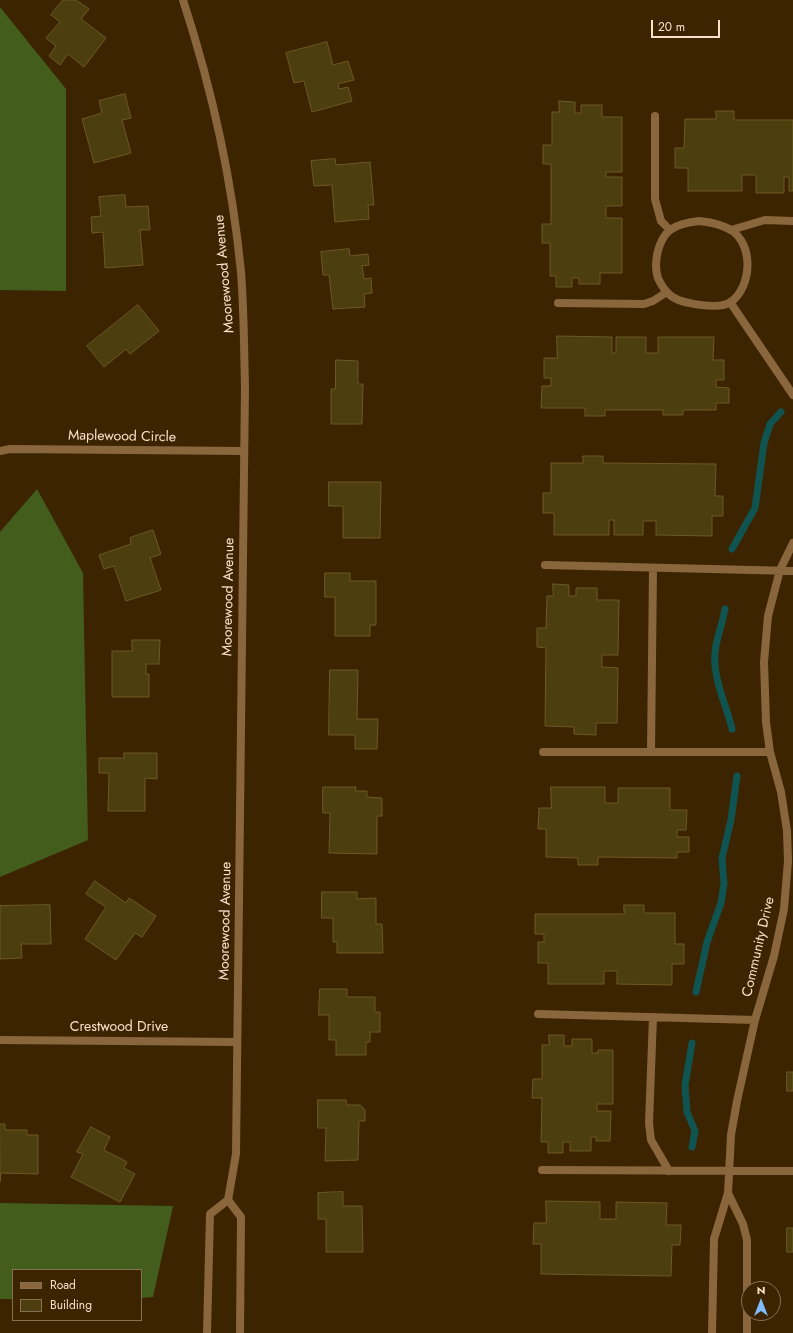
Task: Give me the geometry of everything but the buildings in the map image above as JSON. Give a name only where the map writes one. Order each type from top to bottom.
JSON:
[{"type":"street","name":"Moorewood Avenue","points":[[183,0],[214,109],[227,174],[235,228],[243,321],[244,451],[236,1154],[228,1200]]},
{"type":"street","points":[[655,116],[655,199],[661,221],[670,230]]},
{"type":"street","points":[[731,230],[765,220],[793,221]]},
{"type":"street","points":[[699,221],[713,223],[731,230],[743,242],[747,256],[748,268],[744,283],[739,293],[730,302],[712,305],[695,304],[680,301],[667,292],[662,286],[657,274],[657,259],[660,243],[670,230],[684,223],[699,221]]},
{"type":"street","points":[[558,303],[644,304],[653,301],[667,292]]},
{"type":"street","points":[[730,302],[793,395]]},
{"type":"street","name":"Maplewood Circle","points":[[0,451],[10,449],[244,451]]},
{"type":"street","name":"Community Drive","points":[[712,1333],[714,1239],[728,1193],[728,1171],[737,1101],[755,1020],[774,956],[784,909],[790,832],[770,752],[766,722],[764,662],[768,616],[780,570],[793,543]]},
{"type":"street","points":[[545,565],[793,571]]},
{"type":"street","points":[[651,752],[654,568]]},
{"type":"street","points":[[543,752],[770,752]]},
{"type":"street","points":[[538,1014],[755,1020]]},
{"type":"street","points":[[653,1017],[649,1123],[651,1140],[669,1171]]},
{"type":"street","name":"Crestwood Drive","points":[[0,1040],[237,1042]]},
{"type":"street","points":[[542,1170],[793,1171]]},
{"type":"street","name":"Community Drive","points":[[728,1193],[743,1224],[747,1240],[747,1333]]},
{"type":"street","points":[[207,1333],[210,1214],[228,1200],[241,1217],[240,1333]]},
{"type":"green space","points":[[0,7],[66,89],[66,291],[0,290]]},
{"type":"green space","points":[[37,489],[83,573],[88,840],[0,877],[0,532]]},
{"type":"green space","points":[[0,1203],[173,1206],[153,1297],[142,1298],[142,1269],[12,1269],[12,1299],[0,1299]]},
{"type":"waterway","points":[[732,549],[755,508],[764,443],[770,424],[781,412]]},
{"type":"waterway","points":[[725,609],[716,643],[715,664],[717,680],[732,729]]},
{"type":"waterway","points":[[696,992],[707,942],[721,903],[724,884],[722,858],[731,820],[737,776]]},
{"type":"waterway","points":[[692,1043],[685,1085],[687,1112],[695,1131],[692,1147]]}]
